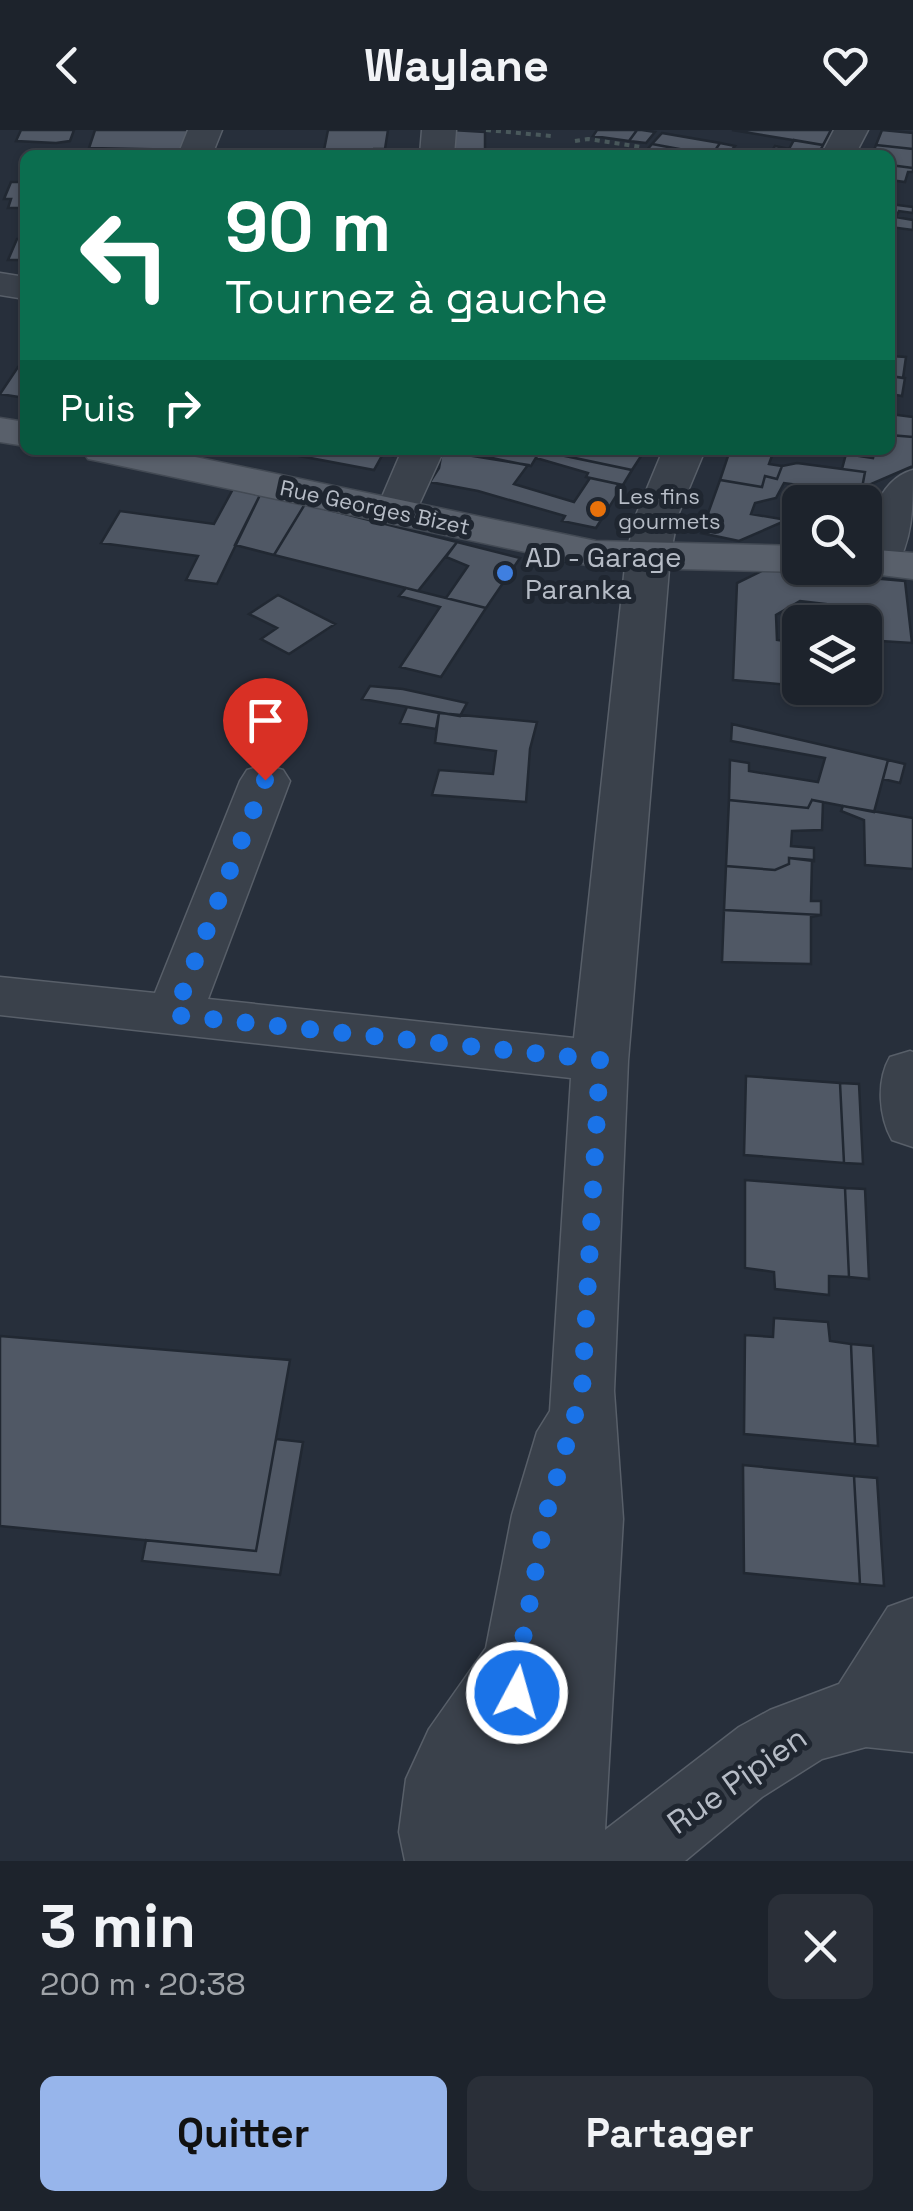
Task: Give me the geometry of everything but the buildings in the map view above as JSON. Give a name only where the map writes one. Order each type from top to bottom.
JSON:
[{"type":"main road","name":"Rue Georges Bizet","points":[[127,455],[596,554],[782,559]]},
{"type":"street","points":[[397,511],[421,455]]},
{"type":"street","points":[[512,1861],[550,1662],[589,1518],[582,1391],[600,1060],[648,557],[657,515],[682,455]]},
{"type":"street","points":[[885,564],[903,496],[913,483]]},
{"type":"street","points":[[174,1015],[265,780]]},
{"type":"street","points":[[0,996],[600,1060]]},
{"type":"street","points":[[888,1716],[913,1630]]},
{"type":"street","points":[[443,1861],[434,1836],[435,1800],[444,1770],[550,1662]]},
{"type":"street","points":[[550,1662],[565,1861]]},
{"type":"street","name":"Rue Pipien","points":[[627,1861],[718,1786],[778,1746],[818,1724],[888,1716]]},
{"type":"path","points":[[486,130],[551,136]]},
{"type":"path","points":[[575,141],[588,139],[643,150]]},
{"type":"place","name":"Les fins gourmets","points":[[598,509]]},
{"type":"place","name":"AD - Garage Paranka","points":[[505,573]]},
{"type":"route","points":[[265,780],[174,1015],[600,1060],[582,1391],[546,1515],[519,1660],[517,1693]]}]
